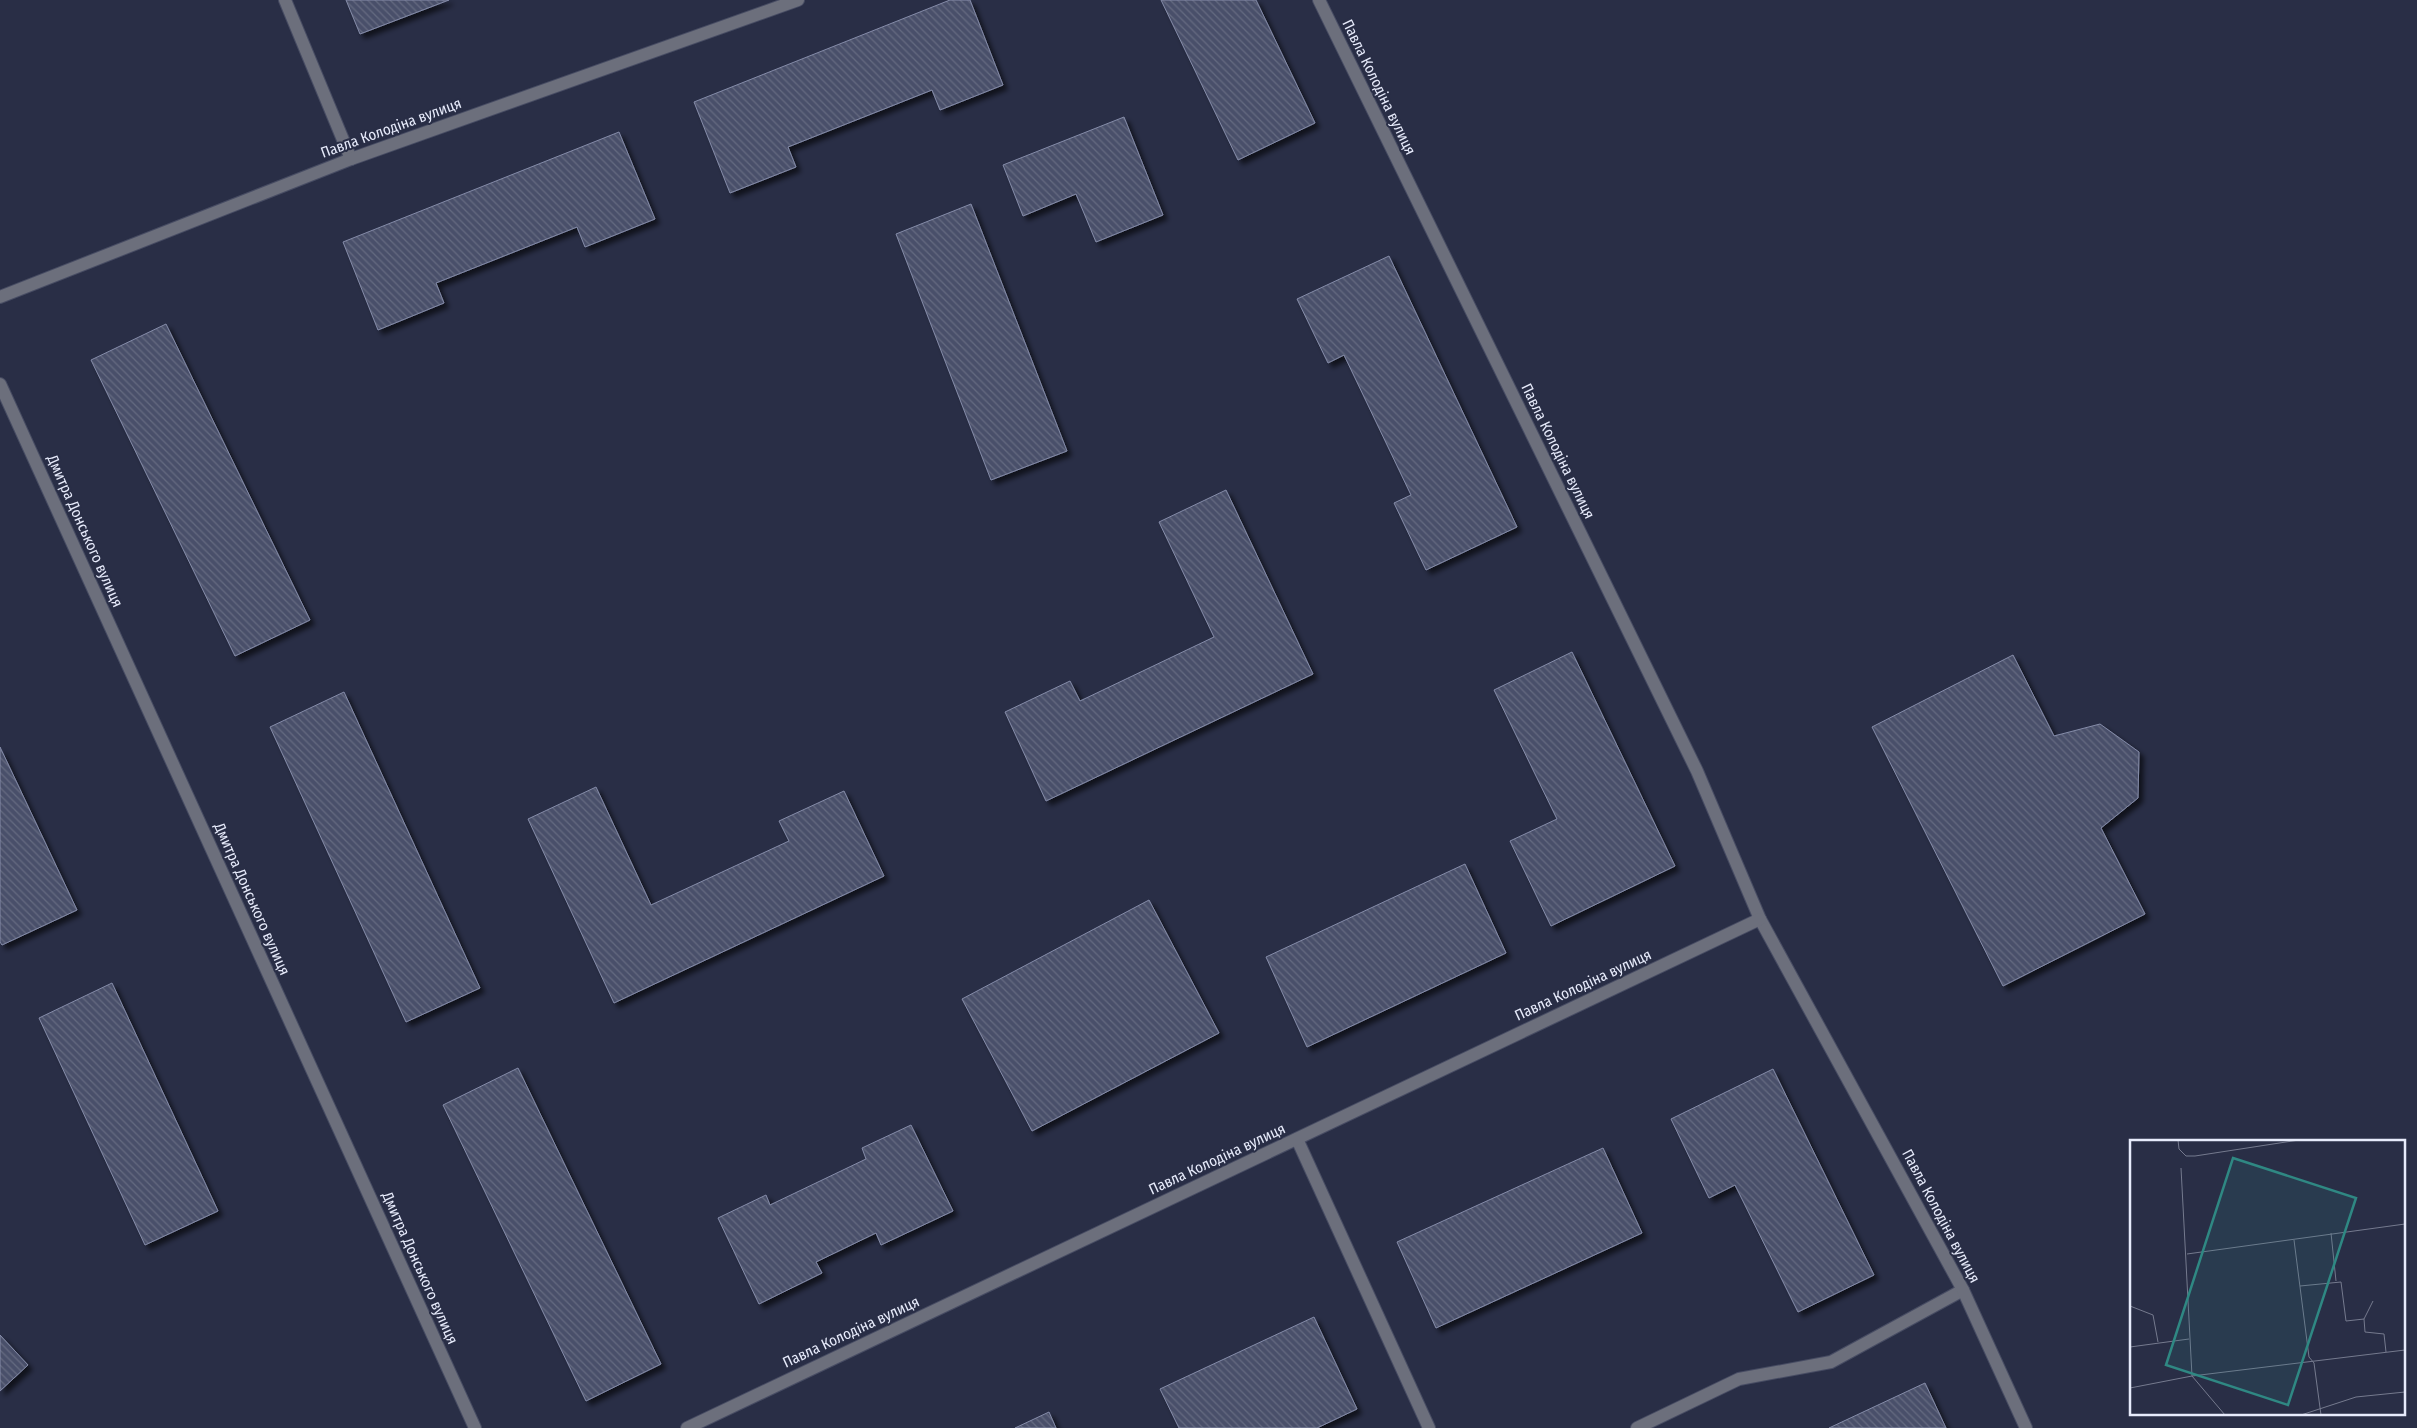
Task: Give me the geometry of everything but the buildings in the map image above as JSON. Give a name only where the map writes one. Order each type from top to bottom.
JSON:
[{"type":"street","points":[[285,0],[351,158]]},
{"type":"street","name":"Павла Колодіна вулиця","points":[[0,297],[351,158],[798,0]]},
{"type":"street","name":"Павла Колодіна вулиця","points":[[1319,0],[1696,771],[1760,919],[1963,1290],[2026,1428]]},
{"type":"street","name":"Дмитра Донського вулиця","points":[[0,384],[475,1428]]},
{"type":"street","name":"Павла Колодіна вулиця","points":[[687,1428],[1760,919]]},
{"type":"street","points":[[1297,1139],[1429,1428]]},
{"type":"street","points":[[1637,1428],[1738,1379],[1831,1362],[1963,1290]]}]
